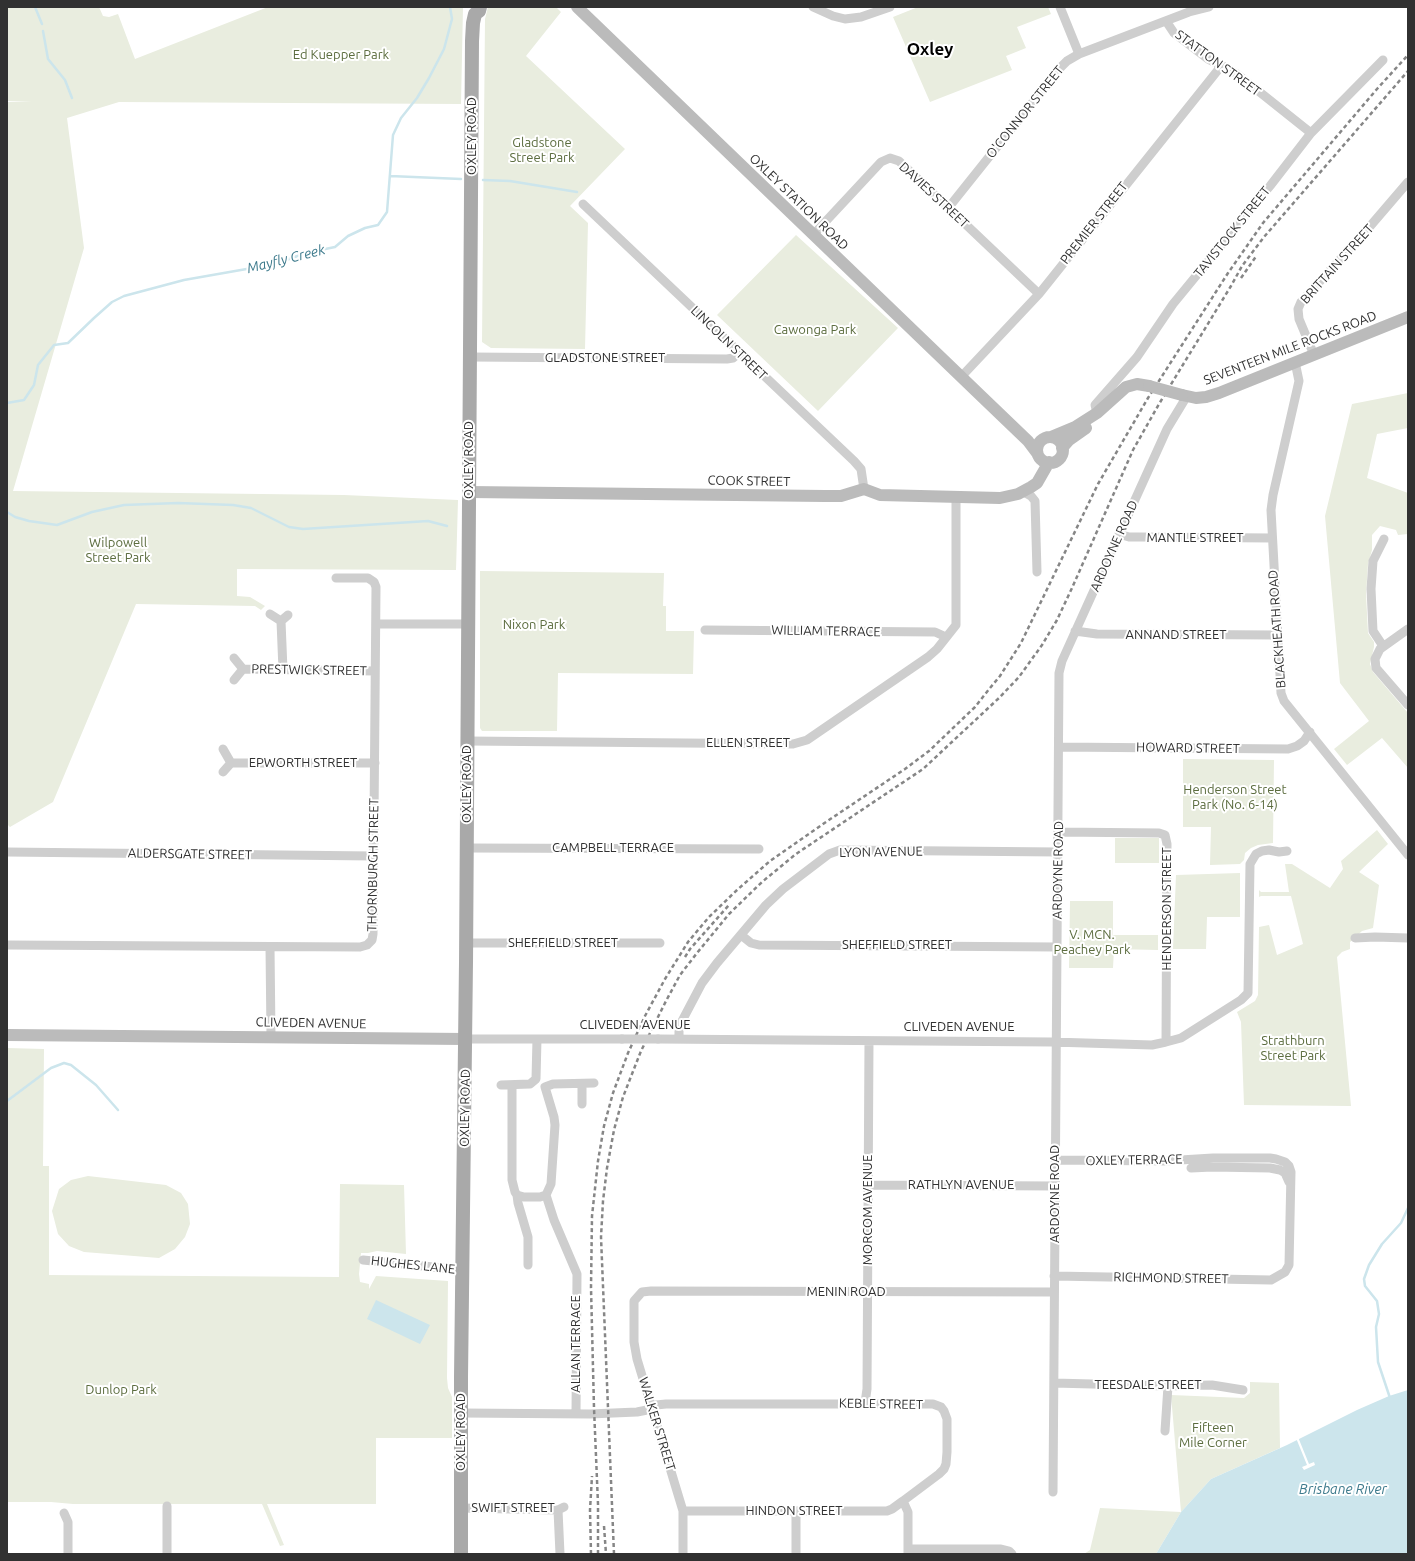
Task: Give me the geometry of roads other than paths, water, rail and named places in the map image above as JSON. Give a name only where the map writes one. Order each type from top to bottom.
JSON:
[{"type":"main road","name":"OXLEY STATION ROAD","points":[[584,9],[813,235],[1003,416],[1042,457]]},
{"type":"main road","name":"OXLEY ROAD","points":[[461,1554],[472,41],[473,23],[476,10]]},
{"type":"main road","name":"SEVENTEEN MILE ROCKS ROAD","points":[[1049,437],[1075,427],[1097,413],[1126,387],[1137,384],[1184,396],[1196,398],[1206,397],[1408,317]]},
{"type":"main road","name":"SEVENTEEN MILE ROCKS ROAD","points":[[1062,448],[1069,440],[1093,422],[1097,413]]},
{"type":"main road","name":"OXLEY STATION ROAD","points":[[1003,416],[1027,432],[1049,437]]},
{"type":"main road","points":[[1049,437],[1059,441],[1062,448],[1062,453],[1057,460],[1042,457],[1037,449],[1040,442],[1049,437]]},
{"type":"main road","points":[[864,489],[880,495],[1004,497],[1024,492],[1042,457]]},
{"type":"main road","name":"COOK STREET","points":[[469,492],[842,496],[864,489]]},
{"type":"main road","name":"CLIVEDEN AVENUE","points":[[7,1035],[271,1036],[465,1039]]},
{"type":"street","points":[[813,7],[833,16],[845,19],[860,18],[890,7]]},
{"type":"street","points":[[1060,7],[1079,54]]},
{"type":"street","name":"O'CONNOR STREET","points":[[949,207],[1067,61],[1079,54],[1189,12],[1209,7]]},
{"type":"street","name":"STATTON STREET","points":[[1166,21],[1174,33],[1208,59],[1237,74],[1311,133]]},
{"type":"street","name":"TAVISTOCK STREET","points":[[1097,413],[1095,405],[1137,357],[1173,304],[1270,186],[1311,133],[1383,60]]},
{"type":"street","name":"PREMIER STREET","points":[[961,377],[1039,294],[1222,65]]},
{"type":"street","name":"DAVIES STREET","points":[[813,235],[881,162],[890,158],[899,161],[1039,294]]},
{"type":"street","name":"BRITTAIN STREET","points":[[1314,355],[1299,318],[1298,309],[1301,302],[1366,231],[1408,182]]},
{"type":"street","name":"LINCOLN STREET","points":[[584,204],[739,353],[854,460],[861,469],[864,489]]},
{"type":"street","name":"GLADSTONE STREET","points":[[470,358],[727,359],[733,358],[739,353]]},
{"type":"street","name":"BLACKHEATH ROAD","points":[[1295,362],[1299,381],[1273,495],[1271,510],[1281,693],[1284,701],[1408,855]]},
{"type":"street","name":"ARDOYNE ROAD","points":[[1053,1492],[1059,673],[1062,660],[1075,631],[1169,424],[1184,396]]},
{"type":"street","points":[[1024,492],[1031,496],[1035,501],[1037,572]]},
{"type":"street","name":"ELLEN STREET","points":[[468,742],[793,744],[807,740],[928,657],[956,625],[956,497]]},
{"type":"street","name":"MANTLE STREET","points":[[1119,534],[1128,537],[1272,538]]},
{"type":"street","points":[[1383,646],[1373,631],[1371,590],[1373,561],[1384,539]]},
{"type":"street","name":"THORNBURGH STREET","points":[[7,945],[360,947],[367,945],[372,940],[376,588],[374,582],[368,578],[336,578]]},
{"type":"street","points":[[270,614],[284,618],[283,670]]},
{"type":"street","points":[[376,624],[468,624]]},
{"type":"street","points":[[1408,629],[1383,646],[1375,659],[1376,668],[1408,705]]},
{"type":"street","name":"WILLIAM TERRACE","points":[[705,630],[935,632],[946,637]]},
{"type":"street","name":"ANNAND STREET","points":[[1075,631],[1097,634],[1277,635]]},
{"type":"street","name":"PRESTWICK STREET","points":[[234,658],[243,669],[375,671]]},
{"type":"street","name":"PRESTWICK STREET","points":[[234,680],[243,669]]},
{"type":"street","name":"HOWARD STREET","points":[[1059,747],[1288,750],[1304,741],[1310,732]]},
{"type":"street","name":"EPWORTH STREET","points":[[222,749],[231,762]]},
{"type":"street","name":"EPWORTH STREET","points":[[231,762],[374,763]]},
{"type":"street","name":"EPWORTH STREET","points":[[223,772],[231,762]]},
{"type":"street","name":"HENDERSON STREET","points":[[1058,832],[1159,833],[1165,835],[1167,844],[1166,1042]]},
{"type":"street","name":"CAMPBELL TERRACE","points":[[467,848],[760,849]]},
{"type":"street","name":"LYON AVENUE","points":[[679,1039],[682,1021],[702,983],[766,905],[783,889],[829,854],[840,850],[1058,852]]},
{"type":"street","name":"CLIVEDEN AVENUE","points":[[465,1039],[679,1039],[1152,1044],[1166,1042],[1181,1038],[1241,1000],[1248,993],[1250,864],[1256,854],[1262,851],[1287,851]]},
{"type":"street","name":"ALDERSGATE STREET","points":[[7,852],[373,856]]},
{"type":"street","name":"SHEFFIELD STREET","points":[[741,935],[751,943],[759,945],[1057,947]]},
{"type":"street","points":[[1356,938],[1408,938]]},
{"type":"street","name":"SHEFFIELD STREET","points":[[466,943],[660,943]]},
{"type":"street","points":[[270,947],[271,1036]]},
{"type":"street","points":[[517,1195],[524,1197],[540,1197],[546,1195],[550,1184],[555,1125],[554,1116],[545,1088],[536,1079],[537,1039]]},
{"type":"street","name":"MORCOM AVENUE","points":[[865,1403],[867,1389],[869,1041]]},
{"type":"street","points":[[501,1085],[530,1084],[536,1079]]},
{"type":"street","points":[[545,1088],[553,1084],[594,1083]]},
{"type":"street","points":[[582,1084],[582,1104]]},
{"type":"street","points":[[512,1085],[512,1180],[528,1237],[528,1265]]},
{"type":"street","name":"OXLEY TERRACE","points":[[1055,1160],[1212,1162],[1276,1159],[1289,1166],[1291,1172],[1289,1265],[1285,1272]]},
{"type":"street","name":"OXLEY TERRACE","points":[[1191,1168],[1212,1162]]},
{"type":"street","name":"RATHLYN AVENUE","points":[[868,1185],[1055,1186]]},
{"type":"street","name":"ALLAN TERRACE","points":[[546,1195],[554,1220],[576,1274],[576,1414]]},
{"type":"street","name":"HUGHES LANE","points":[[363,1260],[463,1270]]},
{"type":"street","name":"RICHMOND STREET","points":[[1054,1276],[1271,1280],[1285,1272]]},
{"type":"street","name":"MENIN ROAD","points":[[638,1295],[642,1292],[651,1291],[1054,1292]]},
{"type":"street","name":"WALKER STREET","points":[[638,1295],[634,1301],[634,1342],[637,1359],[651,1408],[683,1511],[683,1554]]},
{"type":"street","name":"TEESDALE STREET","points":[[1054,1383],[1168,1386],[1212,1385],[1243,1390]]},
{"type":"street","points":[[1165,1431],[1168,1386]]},
{"type":"street","name":"KEBLE STREET","points":[[651,1408],[656,1405],[666,1404],[934,1404],[941,1407],[946,1419],[948,1452],[944,1469],[903,1501]]},
{"type":"street","points":[[462,1413],[576,1414],[637,1412],[651,1408]]},
{"type":"street","points":[[903,1501],[908,1512],[908,1551],[1001,1549],[1009,1551],[1012,1554]]},
{"type":"street","name":"HINDON STREET","points":[[683,1511],[887,1511],[903,1501]]},
{"type":"street","points":[[167,1506],[167,1554]]},
{"type":"street","name":"SWIFT STREET","points":[[462,1508],[561,1509],[560,1554]]},
{"type":"street","points":[[796,1510],[796,1554]]},
{"type":"street","points":[[64,1513],[68,1522],[68,1554]]},
{"type":"water","points":[[376,1300],[430,1325],[420,1344],[367,1319]]},
{"type":"water","name":"Brisbane River","points":[[1408,1390],[1408,1554],[1156,1554],[1181,1512],[1211,1479],[1287,1445],[1357,1410],[1389,1396]]},
{"type":"waterway","points":[[35,7],[42,24]]},
{"type":"waterway","name":"Mayfly Creek","points":[[7,403],[24,400],[34,385],[38,365],[54,345],[68,343],[112,302],[124,296],[184,280],[275,264],[306,253],[335,247],[348,236],[365,228],[378,225],[387,212],[393,135],[401,118],[417,98],[429,78],[444,49],[452,19],[450,7]]},
{"type":"waterway","points":[[43,31],[48,59],[65,80],[72,98]]},
{"type":"waterway","points":[[390,176],[461,179]]},
{"type":"waterway","points":[[483,180],[510,181],[577,192]]},
{"type":"waterway","points":[[7,512],[15,517],[29,521],[57,525],[92,512],[124,505],[178,503],[233,505],[251,508],[289,527],[303,529],[428,521],[447,526]]},
{"type":"waterway","points":[[7,1101],[51,1068],[64,1063],[71,1065],[96,1085],[118,1110]]},
{"type":"waterway","points":[[1390,1398],[1378,1362],[1376,1327],[1379,1314],[1377,1301],[1365,1286],[1364,1279],[1369,1265],[1382,1244],[1401,1223],[1408,1208]]},
{"type":"railway","points":[[598,1554],[598,1504],[591,1288],[592,1216],[598,1161],[604,1126],[613,1093],[628,1053],[645,1016],[665,979],[688,942],[709,917],[737,890],[770,861],[929,751],[975,707],[1000,676],[1021,643],[1098,484],[1148,398],[1228,273],[1263,223],[1377,89],[1408,55]]},
{"type":"railway","points":[[614,1554],[601,1237],[603,1201],[614,1130],[623,1097],[641,1051],[666,1001],[680,975],[697,953],[729,914],[762,882],[796,854],[923,769],[999,698],[1019,677],[1042,645],[1057,620],[1133,450],[1242,266],[1264,237],[1408,71]]},
{"type":"railway","points":[[1241,278],[1257,255]]},
{"type":"railway","points":[[685,957],[690,949],[729,905]]},
{"type":"railway","points":[[591,1554],[590,1510],[592,1476]]},
{"type":"railway","points":[[604,1526],[606,1554]]},
{"type":"district","name":"Oxley","points":[[930,49]]},
{"type":"park label","name":"Ed Kuepper Park","points":[[341,55]]},
{"type":"park label","name":"Gladstone Street Park","points":[[542,150]]},
{"type":"park label","name":"Cawonga Park","points":[[815,330]]},
{"type":"park label","name":"Wilpowell Street Park","points":[[118,550]]},
{"type":"park label","name":"Nixon Park","points":[[534,625]]},
{"type":"park label","name":"Henderson Street Park (No. 6-14)","points":[[1235,798]]},
{"type":"park label","name":"V. MCN. Peachey Park","points":[[1092,942]]},
{"type":"park label","name":"Strathburn Street Park","points":[[1293,1048]]},
{"type":"park label","name":"Dunlop Park","points":[[121,1390]]},
{"type":"park label","name":"Fifteen Mile Corner","points":[[1213,1436]]}]
